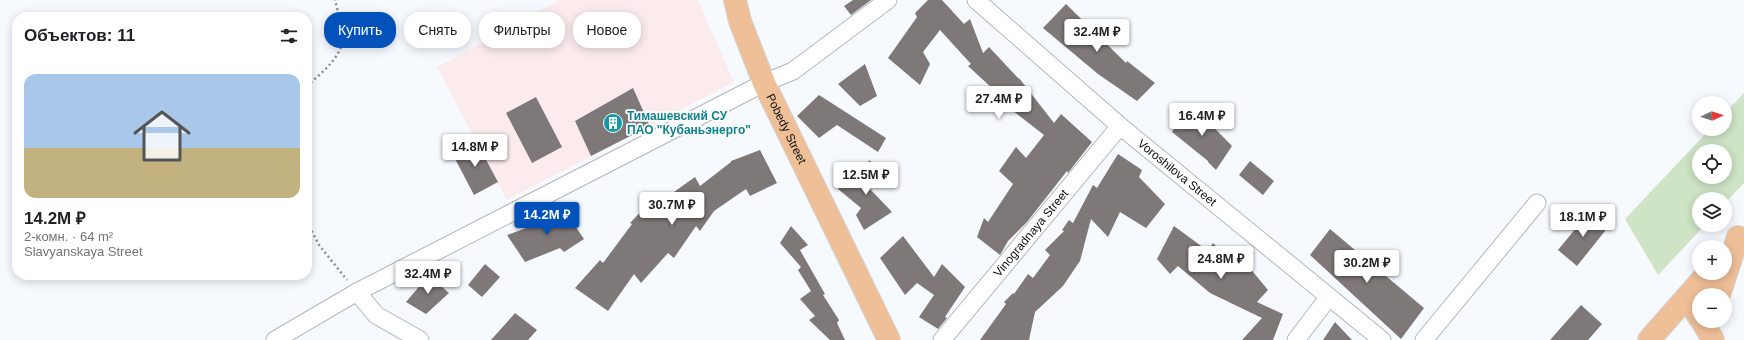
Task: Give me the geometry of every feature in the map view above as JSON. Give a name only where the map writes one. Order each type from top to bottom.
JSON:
[{"type":"main road","name":"Pobedy Street","points":[[735,0],[740,20],[764,83],[889,340]]},
{"type":"main road","points":[[1721,288],[1736,240]]},
{"type":"main road","points":[[1649,340],[1702,280]]},
{"type":"main road","points":[[1687,297],[1692,305]]},
{"type":"main road","points":[[1706,328],[1714,340]]},
{"type":"main road","points":[[1720,328],[1723,340]]},
{"type":"street","points":[[276,340],[357,292],[764,83],[793,71],[888,0]]},
{"type":"street","name":"Voroshilova Street","points":[[976,0],[1120,126],[1328,298],[1382,340]]},
{"type":"street","name":"Vinogradnaya Street","points":[[942,340],[1120,126]]},
{"type":"street","points":[[1424,340],[1537,203]]},
{"type":"street","points":[[357,292],[376,315],[420,340]]},
{"type":"street","points":[[1296,340],[1328,298]]},
{"type":"path","points":[[312,82],[332,64],[342,43],[343,31],[335,0]]},
{"type":"path","points":[[312,231],[320,245],[357,292]]},
{"type":"shaded area","points":[[560,0],[698,0],[734,82],[507,200],[437,67],[479,44],[479,48],[565,48],[565,12],[538,12]]},
{"type":"green space","points":[[1744,93],[1744,183],[1732,196],[1732,192],[1692,192],[1692,232],[1698,232],[1658,275],[1625,219],[1692,148],[1692,184],[1732,184],[1732,144],[1696,144],[1703,136],[1732,136],[1732,106]]},
{"type":"building","points":[[853,0],[871,0],[851,15],[844,6]]},
{"type":"building","points":[[928,0],[942,0],[964,24],[970,19],[983,53],[989,47],[1019,78],[1054,123],[1061,114],[1092,142],[1027,222],[1008,241],[1000,255],[977,237],[984,218],[988,222],[1013,184],[999,171],[1016,147],[1026,158],[1044,135],[1003,103],[1005,100],[968,66],[971,64],[940,30],[923,52],[930,64],[920,85],[888,58],[917,17],[915,13]]},
{"type":"building","points":[[1066,4],[1126,63],[1127,61],[1155,83],[1137,101],[1098,74],[1043,28]]},
{"type":"building","points":[[865,64],[877,96],[860,106],[838,84]]},
{"type":"building","name":"Тимашевский СУ ПАО \"Кубаньэнерго\"","points":[[633,88],[650,126],[591,156],[575,121]]},
{"type":"building","points":[[819,95],[886,138],[878,152],[837,125],[819,138],[797,116]]},
{"type":"building","points":[[536,97],[562,147],[532,163],[506,113]]},
{"type":"building","points":[[1190,103],[1232,146],[1216,170],[1208,161],[1172,132]]},
{"type":"building","points":[[477,143],[498,182],[474,195],[452,153]]},
{"type":"building","points":[[760,150],[777,183],[750,196],[746,189],[714,211],[700,231],[696,226],[674,258],[668,253],[641,283],[634,274],[608,311],[575,288],[600,260],[603,263],[632,224],[630,223],[653,199],[657,204],[695,177],[700,186],[731,161]]},
{"type":"building","points":[[1118,154],[1142,170],[1139,177],[1165,204],[1146,228],[1120,212],[1108,237],[1091,219],[1080,261],[1063,286],[1035,312],[1029,340],[980,340],[1006,304],[1004,302],[1013,293],[1014,294],[1028,274],[1033,278],[1050,255],[1045,250],[1064,231],[1062,230],[1069,220],[1073,223],[1093,185],[1097,188]]},
{"type":"building","points":[[870,160],[879,184],[870,189],[892,212],[864,230],[856,215],[861,208],[838,189]]},
{"type":"building","points":[[1250,161],[1274,181],[1263,195],[1239,175]]},
{"type":"building","points":[[562,207],[584,239],[564,252],[560,248],[525,262],[507,235],[537,224]]},
{"type":"building","points":[[1590,211],[1609,226],[1577,266],[1558,250]]},
{"type":"building","points":[[791,226],[808,245],[800,250],[825,294],[823,295],[839,320],[837,323],[845,340],[830,340],[809,320],[815,316],[800,299],[811,291],[798,270],[801,267],[780,243]]},
{"type":"building","points":[[1174,226],[1208,251],[1213,243],[1239,270],[1244,261],[1268,290],[1257,302],[1283,314],[1273,340],[1242,340],[1262,318],[1210,293],[1178,266],[1170,274],[1157,259]]},
{"type":"building","points":[[1330,229],[1424,308],[1401,339],[1310,255]]},
{"type":"building","points":[[903,236],[934,277],[942,264],[965,287],[945,317],[947,318],[938,329],[919,317],[934,295],[917,283],[905,295],[880,258]]},
{"type":"building","points":[[485,264],[500,277],[482,297],[468,285]]},
{"type":"building","points":[[429,275],[449,293],[426,314],[406,302]]},
{"type":"building","points":[[1581,305],[1602,324],[1588,340],[1550,340]]},
{"type":"building","points":[[515,313],[537,330],[528,340],[491,340]]},
{"type":"building","points":[[1335,322],[1352,340],[1323,340]]},
{"type":"place","name":"Тимашевский СУ ПАО \"Кубаньэнерго\"","points":[[613,123]]}]
